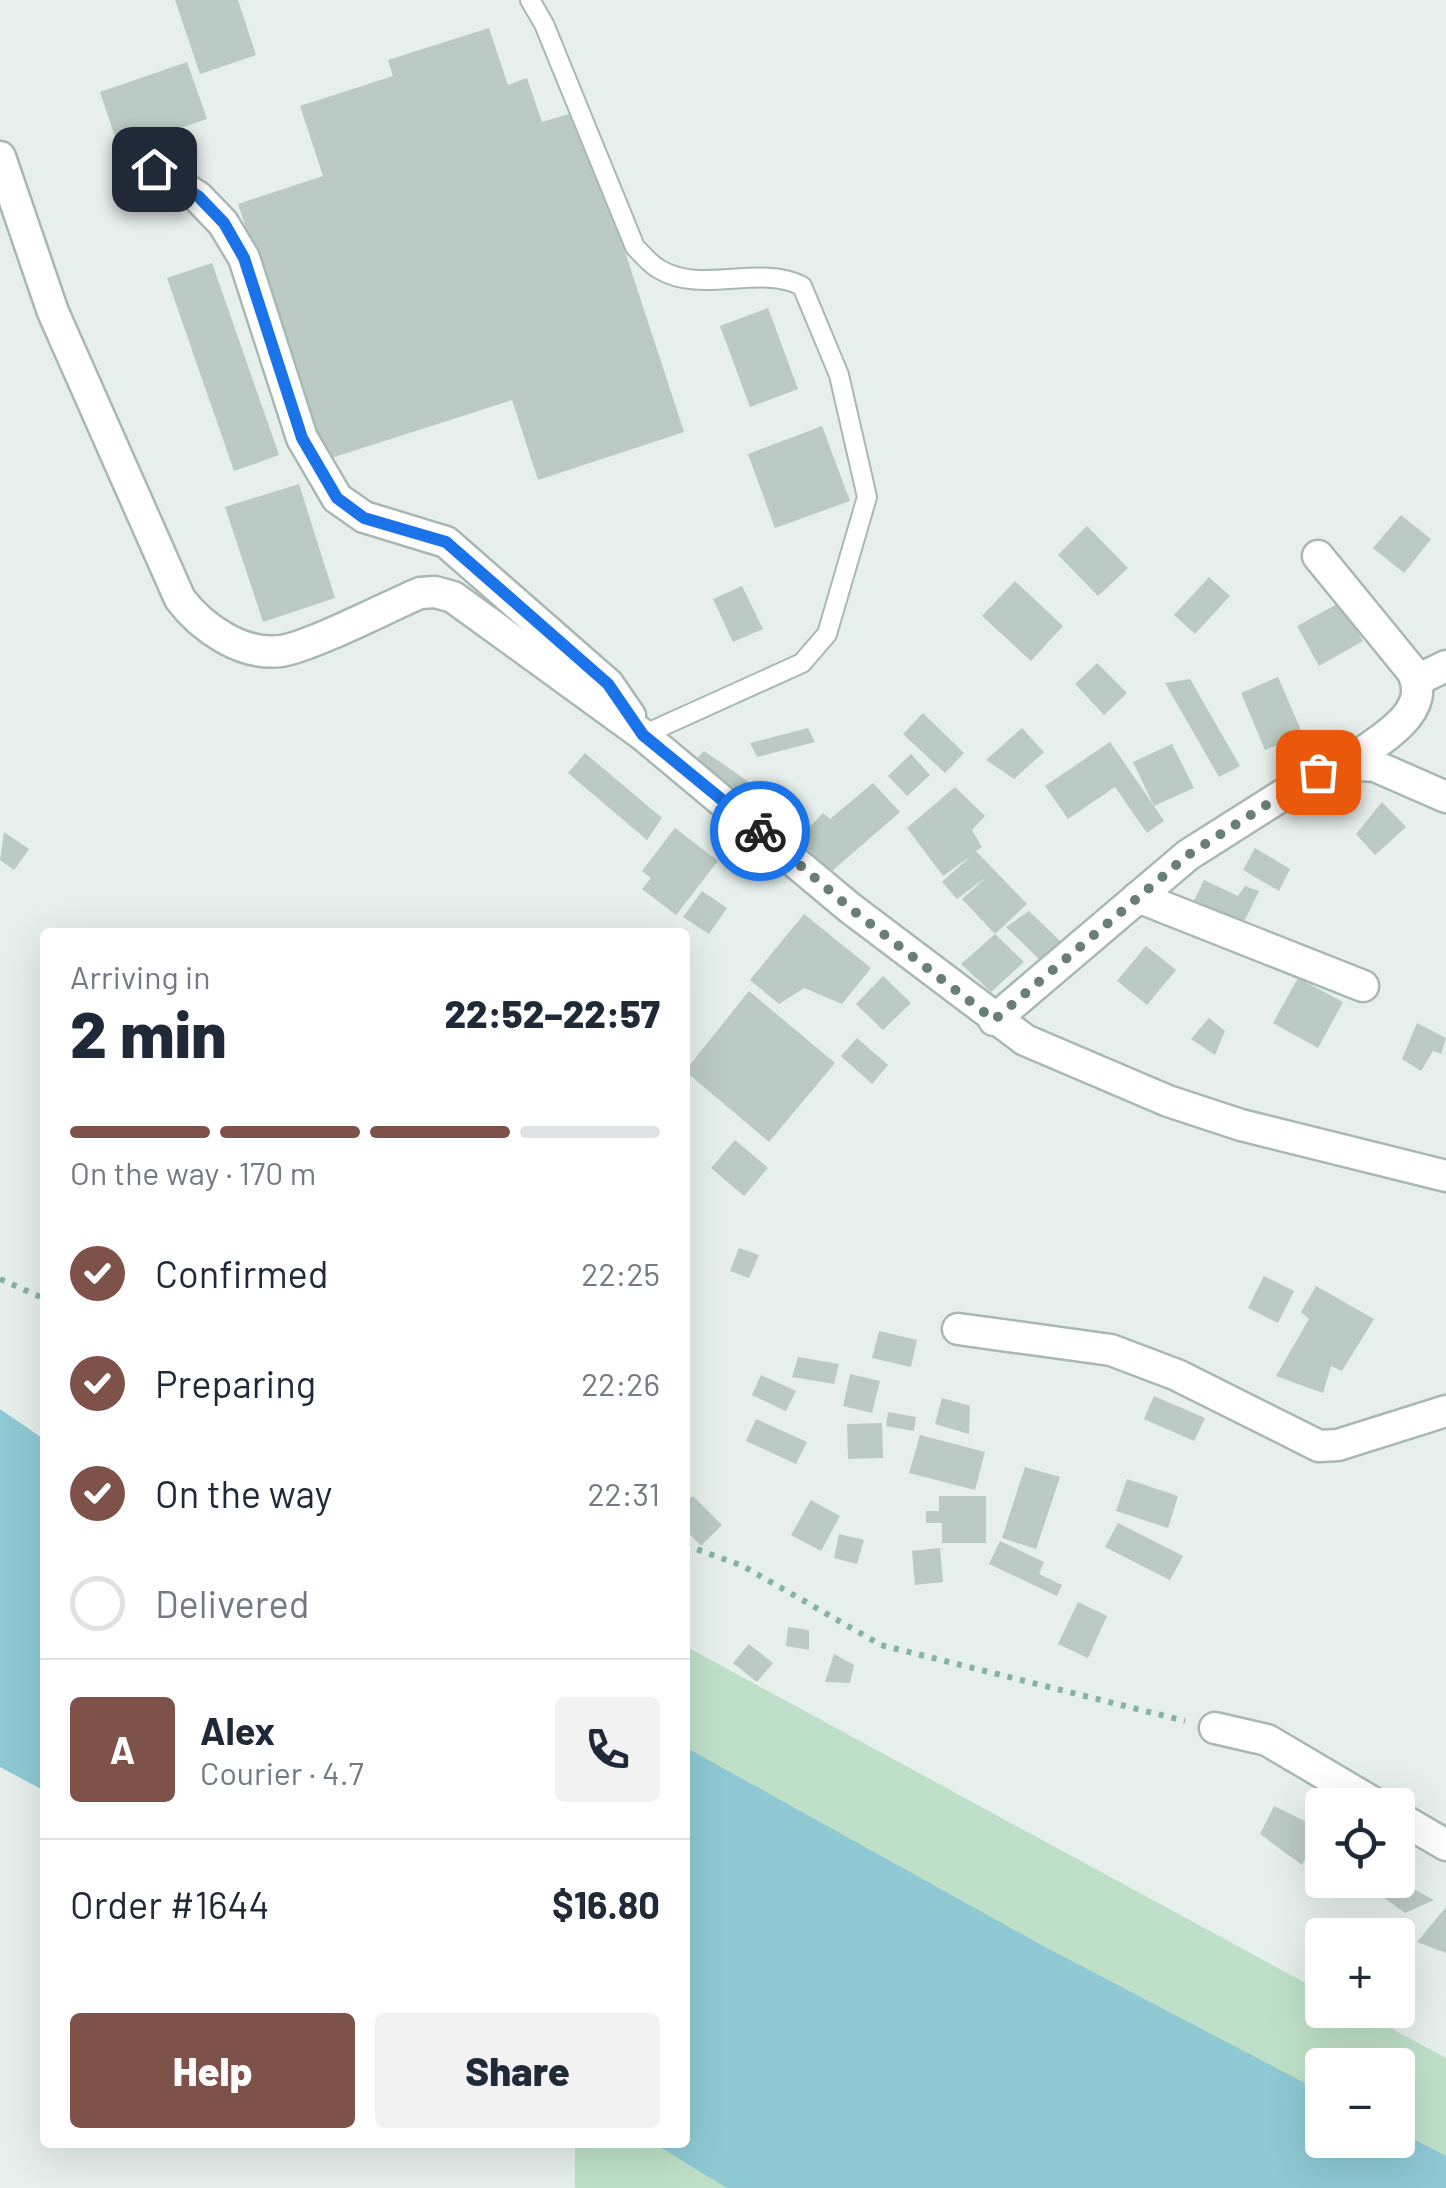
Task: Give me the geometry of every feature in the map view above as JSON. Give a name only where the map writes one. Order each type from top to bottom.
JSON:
[{"type":"street","points":[[0,157],[54,312],[180,599],[193,616],[225,639],[283,651],[420,593],[435,592],[454,598],[643,735],[850,908],[1025,1040],[1168,1101],[1312,1144],[1446,1176]]},
{"type":"street","points":[[154,169],[198,196],[224,223],[244,258],[302,438],[337,498],[364,518],[446,542],[608,684],[643,735]]},
{"type":"street","points":[[1318,556],[1417,680],[1417,706],[1346,764]]},
{"type":"street","points":[[1417,680],[1446,666]]},
{"type":"street","points":[[994,1020],[1188,855],[1318,772],[1346,764],[1374,766],[1446,797]]},
{"type":"street","points":[[1138,897],[1363,986]]},
{"type":"street","points":[[958,1329],[1111,1350],[1177,1375],[1319,1446],[1338,1445],[1446,1411]]},
{"type":"street","points":[[1214,1728],[1266,1740],[1349,1788]]},
{"type":"street","points":[[1415,1827],[1446,1845]]},
{"type":"lane","points":[[530,0],[635,247],[660,270],[708,278],[782,276],[802,286],[840,375],[866,497],[845,584],[816,651],[802,663],[643,735]]},
{"type":"path","points":[[0,1279],[40,1297]]},
{"type":"path","points":[[690,1547],[743,1566],[881,1645],[1214,1728]]},
{"type":"green space","points":[[690,1649],[1305,1983],[1305,2028],[1390,2028],[1446,2058],[1446,2188],[1341,2158],[1415,2158],[1415,2048],[1305,2048],[1305,2148],[690,1971]]},
{"type":"green space","points":[[690,2144],[808,2188],[575,2188],[575,2148],[690,2148]]},
{"type":"water","points":[[0,1409],[40,1437],[40,1788],[0,1767]]},
{"type":"water","points":[[690,1750],[1047,1948],[1305,2083],[1305,2158],[1415,2158],[1415,2140],[1446,2156],[1446,2188],[727,2188],[661,2148],[690,2148]]},
{"type":"building","points":[[175,0],[238,0],[256,55],[200,74]]},
{"type":"building","points":[[489,28],[508,85],[527,78],[542,122],[579,111],[684,432],[538,480],[512,400],[322,461],[238,204],[323,176],[300,106],[393,76],[388,60]]},
{"type":"building","points":[[187,62],[207,119],[119,149],[100,92]]},
{"type":"building","points":[[212,263],[279,455],[234,471],[167,278]]},
{"type":"building","points":[[768,308],[798,389],[750,407],[720,326]]},
{"type":"building","points":[[822,426],[850,501],[775,528],[748,454]]},
{"type":"building","points":[[299,484],[335,598],[263,622],[225,507]]},
{"type":"building","points":[[1401,515],[1431,539],[1404,573],[1373,548]]},
{"type":"building","points":[[1087,526],[1128,568],[1098,596],[1058,555]]},
{"type":"building","points":[[1209,577],[1230,596],[1195,634],[1174,615]]},
{"type":"building","points":[[1015,581],[1063,626],[1031,661],[982,616]]},
{"type":"building","points":[[742,586],[763,629],[733,642],[713,599]]},
{"type":"building","points":[[1341,602],[1363,641],[1319,666],[1297,626]]},
{"type":"building","points":[[1097,663],[1127,693],[1104,715],[1075,684]]},
{"type":"building","points":[[1278,677],[1303,735],[1265,750],[1241,693]]},
{"type":"building","points":[[1190,679],[1240,766],[1219,777],[1165,683]]},
{"type":"building","points":[[923,713],[964,753],[945,773],[903,734]]},
{"type":"building","points":[[808,728],[815,742],[757,757],[750,743]]},
{"type":"building","points":[[1022,728],[1044,752],[1014,779],[986,760]]},
{"type":"building","points":[[1110,742],[1164,821],[1147,833],[1115,787],[1068,819],[1045,786]]},
{"type":"building","points":[[1172,744],[1194,788],[1154,806],[1133,762]]},
{"type":"building","points":[[704,751],[766,794],[755,802],[695,760]]},
{"type":"building","points":[[585,753],[662,818],[647,840],[568,773]]},
{"type":"building","points":[[911,754],[930,775],[907,796],[888,776]]},
{"type":"building","points":[[873,783],[900,812],[831,872],[798,839],[823,813],[830,819]]},
{"type":"building","points":[[955,787],[985,816],[972,830],[982,847],[976,851],[1027,904],[995,934],[962,899],[988,876],[957,899],[942,882],[971,856],[943,876],[907,828]]},
{"type":"building","points":[[1382,802],[1406,827],[1375,855],[1356,834]]},
{"type":"building","points":[[675,828],[718,861],[676,915],[642,889],[651,878],[642,871]]},
{"type":"building","points":[[4,832],[29,849],[14,870],[0,860]]},
{"type":"building","points":[[1255,848],[1290,869],[1279,891],[1243,870]]},
{"type":"building","points":[[1204,880],[1238,896],[1245,886],[1259,891],[1245,920],[1209,921],[1191,907]]},
{"type":"building","points":[[702,891],[727,908],[709,934],[683,917]]},
{"type":"building","points":[[1029,911],[1060,941],[1041,961],[1006,927]]},
{"type":"building","points":[[804,914],[871,968],[842,1004],[804,988],[779,1004],[750,980]]},
{"type":"building","points":[[995,934],[1024,962],[991,992],[961,964]]},
{"type":"building","points":[[1146,946],[1176,970],[1147,1005],[1117,981]]},
{"type":"building","points":[[883,976],[911,1003],[883,1030],[856,1004]]},
{"type":"building","points":[[1298,978],[1343,1002],[1318,1048],[1273,1023]]},
{"type":"building","points":[[749,991],[835,1063],[769,1142],[690,1075],[690,1065]]},
{"type":"building","points":[[1209,1018],[1225,1031],[1215,1055],[1191,1039]]},
{"type":"building","points":[[1417,1023],[1446,1038],[1441,1054],[1433,1051],[1421,1071],[1402,1059]]},
{"type":"building","points":[[857,1038],[888,1065],[872,1084],[841,1056]]},
{"type":"building","points":[[735,1140],[768,1168],[744,1196],[711,1168]]},
{"type":"building","points":[[739,1248],[759,1255],[749,1278],[730,1271]]},
{"type":"building","points":[[1264,1276],[1294,1291],[1278,1323],[1248,1308]]},
{"type":"building","points":[[1316,1286],[1374,1319],[1342,1371],[1331,1366],[1323,1393],[1276,1376],[1309,1319],[1301,1312]]},
{"type":"building","points":[[879,1331],[917,1340],[911,1367],[872,1358]]},
{"type":"building","points":[[798,1357],[839,1364],[834,1384],[792,1377]]},
{"type":"building","points":[[850,1374],[880,1381],[872,1413],[843,1406]]},
{"type":"building","points":[[761,1375],[796,1391],[786,1411],[752,1395]]},
{"type":"building","points":[[1154,1396],[1205,1418],[1194,1441],[1144,1419]]},
{"type":"building","points":[[942,1398],[970,1406],[969,1434],[935,1424]]},
{"type":"building","points":[[888,1412],[916,1417],[914,1431],[886,1426]]},
{"type":"building","points":[[756,1419],[807,1442],[796,1464],[746,1441]]},
{"type":"building","points":[[882,1423],[883,1458],[848,1459],[847,1424]]},
{"type":"building","points":[[920,1435],[985,1452],[975,1490],[909,1473]]},
{"type":"building","points":[[1025,1467],[1060,1477],[1036,1549],[1002,1538]]},
{"type":"building","points":[[1127,1479],[1178,1496],[1168,1528],[1116,1511]]},
{"type":"building","points":[[693,1496],[722,1525],[701,1546],[690,1534]]},
{"type":"building","points":[[939,1496],[986,1496],[986,1543],[942,1543],[942,1523],[926,1523],[926,1511],[939,1511]]},
{"type":"building","points":[[811,1500],[840,1516],[821,1551],[791,1535]]},
{"type":"building","points":[[1118,1523],[1183,1556],[1170,1580],[1105,1547]]},
{"type":"building","points":[[839,1534],[864,1540],[857,1564],[834,1558]]},
{"type":"building","points":[[1000,1541],[1044,1562],[1039,1574],[1062,1585],[1057,1596],[989,1564]]},
{"type":"building","points":[[940,1548],[943,1582],[915,1585],[912,1551]]},
{"type":"building","points":[[1078,1602],[1107,1616],[1088,1658],[1058,1644]]},
{"type":"building","points":[[788,1627],[809,1630],[809,1650],[786,1646]]},
{"type":"building","points":[[749,1644],[773,1663],[757,1682],[733,1663]]},
{"type":"building","points":[[834,1654],[854,1665],[850,1683],[825,1682]]},
{"type":"building","points":[[1274,1806],[1305,1821],[1302,1865],[1260,1834]]},
{"type":"building","points":[[1415,1890],[1434,1900],[1405,1913],[1384,1898],[1415,1898]]},
{"type":"building","points":[[1446,1907],[1446,1953],[1417,1942]]},
{"type":"way so far","points":[[760,831],[850,908],[994,1020],[1188,855],[1318,772]]},
{"type":"route","points":[[154,169],[198,196],[224,223],[244,258],[302,438],[337,498],[364,518],[446,542],[608,684],[643,735],[760,831]]}]
